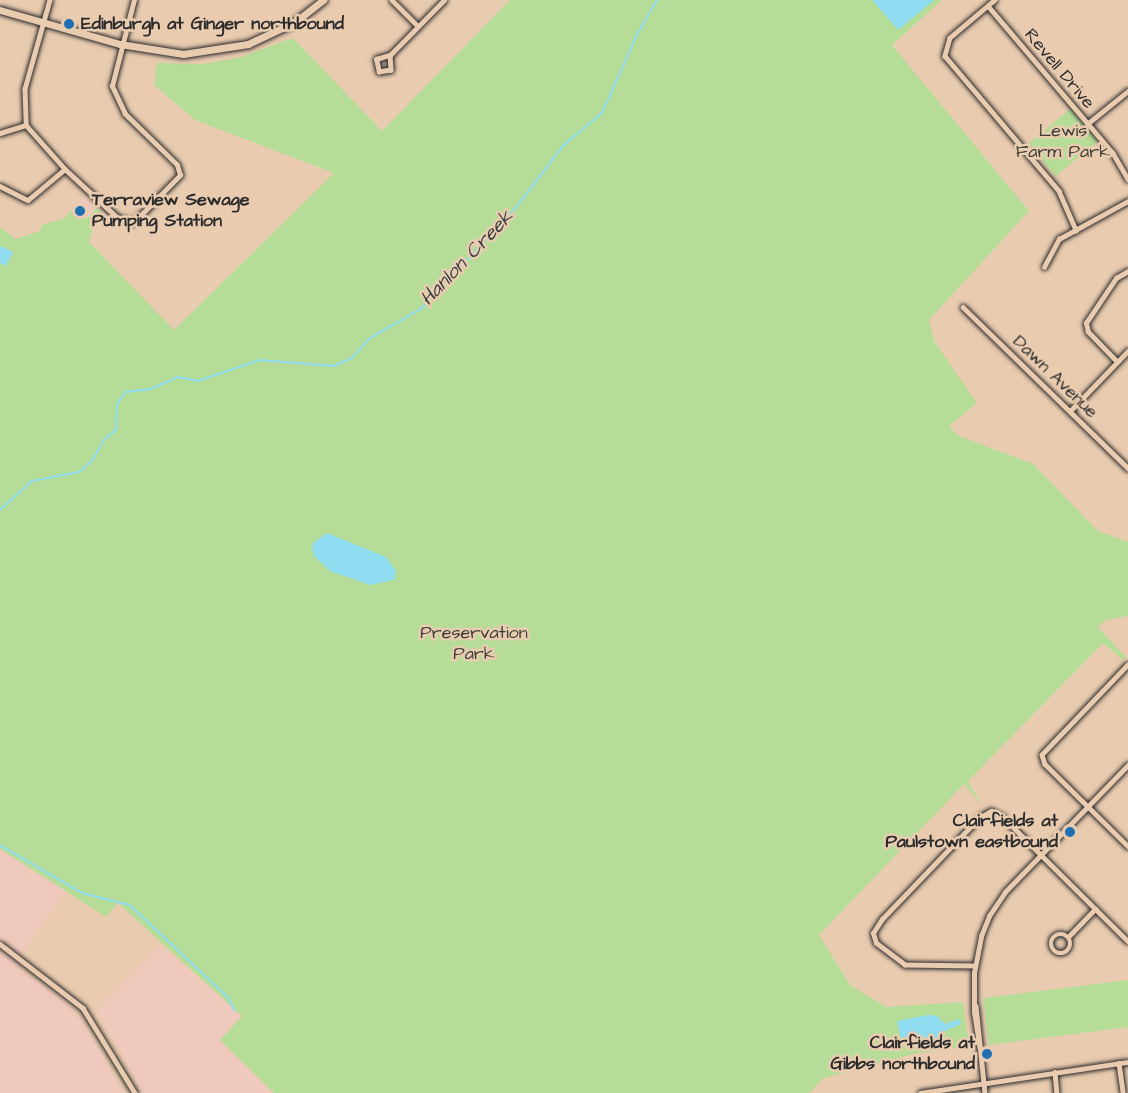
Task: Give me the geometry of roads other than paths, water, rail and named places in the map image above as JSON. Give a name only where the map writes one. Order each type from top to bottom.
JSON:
[{"type":"main road","points":[[0,10],[120,44],[183,54],[237,47],[277,33],[323,0]]},
{"type":"street","points":[[50,0],[25,89],[26,126],[65,170],[118,218],[134,222],[180,175],[177,165],[118,104],[112,86],[120,44],[134,0]]},
{"type":"street","points":[[392,0],[418,26]]},
{"type":"street","points":[[390,55],[391,70],[379,72],[376,59],[390,55],[444,0]]},
{"type":"street","points":[[995,0],[950,38],[945,56],[1059,191],[1076,230]]},
{"type":"street","name":"Revell Drive","points":[[988,7],[1113,153],[1128,178]]},
{"type":"street","points":[[1087,124],[1128,91]]},
{"type":"street","points":[[0,133],[26,126]]},
{"type":"street","points":[[0,186],[28,200],[65,170]]},
{"type":"street","points":[[1044,267],[1059,239],[1128,201]]},
{"type":"street","points":[[1117,362],[1088,332],[1086,324],[1116,278],[1128,272]]},
{"type":"street","name":"Dawn Avenue","points":[[963,307],[1128,468]]},
{"type":"street","points":[[1071,410],[1128,351]]},
{"type":"street","points":[[1128,665],[1042,755],[1045,764],[1128,846]]},
{"type":"street","points":[[985,1093],[975,1000],[974,966],[989,916],[1005,892],[1128,765]]},
{"type":"street","points":[[974,966],[905,965],[876,943],[873,933],[882,919],[985,813],[996,812],[1128,941]]},
{"type":"street","points":[[1068,937],[1095,909]]},
{"type":"street","points":[[1062,934],[1068,937],[1071,945],[1068,951],[1055,951],[1054,938],[1062,934]]},
{"type":"street","points":[[0,944],[83,1008],[135,1093]]},
{"type":"street","points":[[920,1093],[1128,1062]]},
{"type":"street","points":[[1119,1064],[1123,1093]]},
{"type":"street","points":[[1055,1072],[1057,1093]]},
{"type":"water","points":[[872,0],[934,0],[898,30]]},
{"type":"water","points":[[0,246],[13,252],[6,266],[0,263]]},
{"type":"water","points":[[327,533],[386,557],[396,571],[394,580],[370,585],[330,571],[314,556],[312,544]]},
{"type":"water","points":[[928,1015],[937,1016],[945,1024],[959,1019],[961,1024],[945,1031],[938,1040],[902,1044],[897,1021]]},
{"type":"waterway","name":"Hanlon Creek","points":[[0,510],[32,481],[79,472],[92,461],[104,440],[116,430],[117,404],[126,392],[151,389],[178,377],[198,381],[260,360],[334,366],[352,358],[369,339],[421,309],[515,209],[564,145],[602,113],[638,33],[657,0]]},
{"type":"waterway","points":[[0,845],[82,893],[130,905],[228,997],[235,1010]]},
{"type":"place","name":"Edinburgh at Ginger northbound","points":[[69,24]]},
{"type":"place","name":"Terraview Sewage Pumping Station","points":[[80,211]]},
{"type":"place","name":"Clairfields at Paulstown eastbound","points":[[1070,832]]},
{"type":"place","name":"Clairfields at Gibbs northbound","points":[[987,1054]]},
{"type":"park label","name":"Lewis Farm Park","points":[[1063,142]]},
{"type":"park label","name":"Preservation Park","points":[[474,644]]}]
